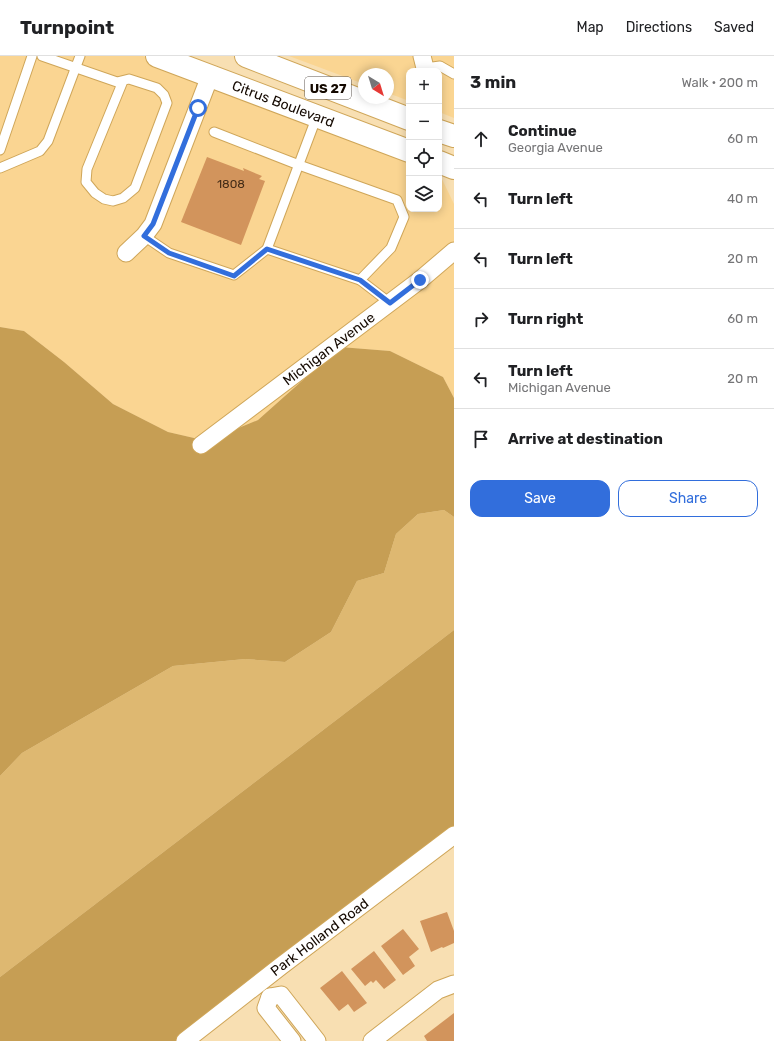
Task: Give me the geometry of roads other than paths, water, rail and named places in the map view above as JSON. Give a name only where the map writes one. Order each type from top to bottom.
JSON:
[{"type":"highway","name":"Citrus Boulevard","points":[[157,56],[406,150]]},
{"type":"highway","name":"Citrus Boulevard","points":[[246,56],[406,118]]},
{"type":"highway","points":[[442,131],[454,136]]},
{"type":"highway","points":[[442,163],[454,168]]},
{"type":"street","points":[[126,253],[144,236],[153,224],[210,76]]},
{"type":"street","name":"Michigan Avenue","points":[[201,444],[390,303],[454,251]]},
{"type":"street","name":"Park Holland Road","points":[[186,1041],[265,990],[454,835]]},
{"type":"street","points":[[372,1041],[438,990],[454,984]]},
{"type":"street","points":[[292,1041],[266,1008],[265,990],[281,995],[317,1041]]},
{"type":"lane","points":[[0,150],[32,56]]},
{"type":"lane","points":[[42,56],[117,82],[129,79],[157,88],[164,95],[167,103],[135,188],[123,198],[113,201],[104,199],[95,193],[86,182],[87,169],[123,81]]},
{"type":"lane","points":[[0,168],[40,151],[48,141],[80,56]]},
{"type":"lane","points":[[424,62],[440,66],[454,74]]},
{"type":"lane","points":[[144,236],[169,253],[234,276],[267,249],[317,116]]},
{"type":"lane","points":[[214,132],[299,165],[397,200],[404,217],[391,248],[360,280]]},
{"type":"lane","points":[[267,249],[360,280],[390,303]]}]
